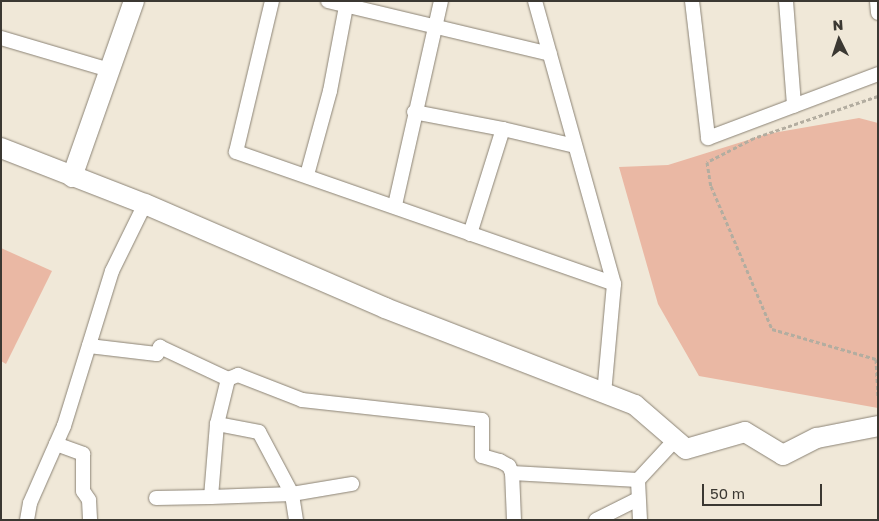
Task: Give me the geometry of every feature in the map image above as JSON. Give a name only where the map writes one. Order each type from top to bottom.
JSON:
[{"type":"street","points":[[72,177],[134,1]]},
{"type":"street","points":[[272,1],[236,152],[395,205],[470,234],[614,284]]},
{"type":"street","points":[[328,1],[346,3],[435,27],[550,54]]},
{"type":"street","points":[[395,205],[414,112],[441,1]]},
{"type":"street","points":[[535,1],[614,284],[604,393]]},
{"type":"street","points":[[692,1],[708,138],[878,74]]},
{"type":"street","points":[[786,1],[794,106]]},
{"type":"street","points":[[877,1],[878,12]]},
{"type":"street","points":[[307,175],[330,91],[346,3]]},
{"type":"street","points":[[1,38],[110,70]]},
{"type":"street","points":[[414,112],[504,129],[575,146]]},
{"type":"street","points":[[470,234],[504,129]]},
{"type":"street","points":[[1,148],[145,204],[385,308],[635,405],[686,449],[745,432],[783,455],[817,438],[834,426],[878,417]]},
{"type":"street","points":[[27,520],[56,444],[112,271],[145,204]]},
{"type":"street","points":[[89,346],[157,354],[160,347],[228,379],[238,375],[302,400],[482,420],[482,456],[509,466],[512,473],[514,520]]},
{"type":"street","points":[[212,497],[217,424],[228,379]]},
{"type":"street","points":[[217,424],[259,432],[292,494],[296,520]]},
{"type":"street","points":[[817,438],[878,426]]},
{"type":"street","points":[[640,520],[638,480],[675,440]]},
{"type":"street","points":[[56,444],[84,454],[83,491],[88,500],[90,520]]},
{"type":"street","points":[[512,473],[638,480]]},
{"type":"street","points":[[156,498],[292,494],[352,484]]},
{"type":"street","points":[[596,520],[638,499]]},
{"type":"path","points":[[878,96],[754,138],[707,162],[710,186],[772,329],[876,359],[878,397]]},
{"type":"shaded area","points":[[859,118],[878,123],[878,408],[699,376],[658,304],[619,167],[668,165],[767,134]]},
{"type":"shaded area","points":[[1,248],[52,271],[6,364],[1,361]]}]
